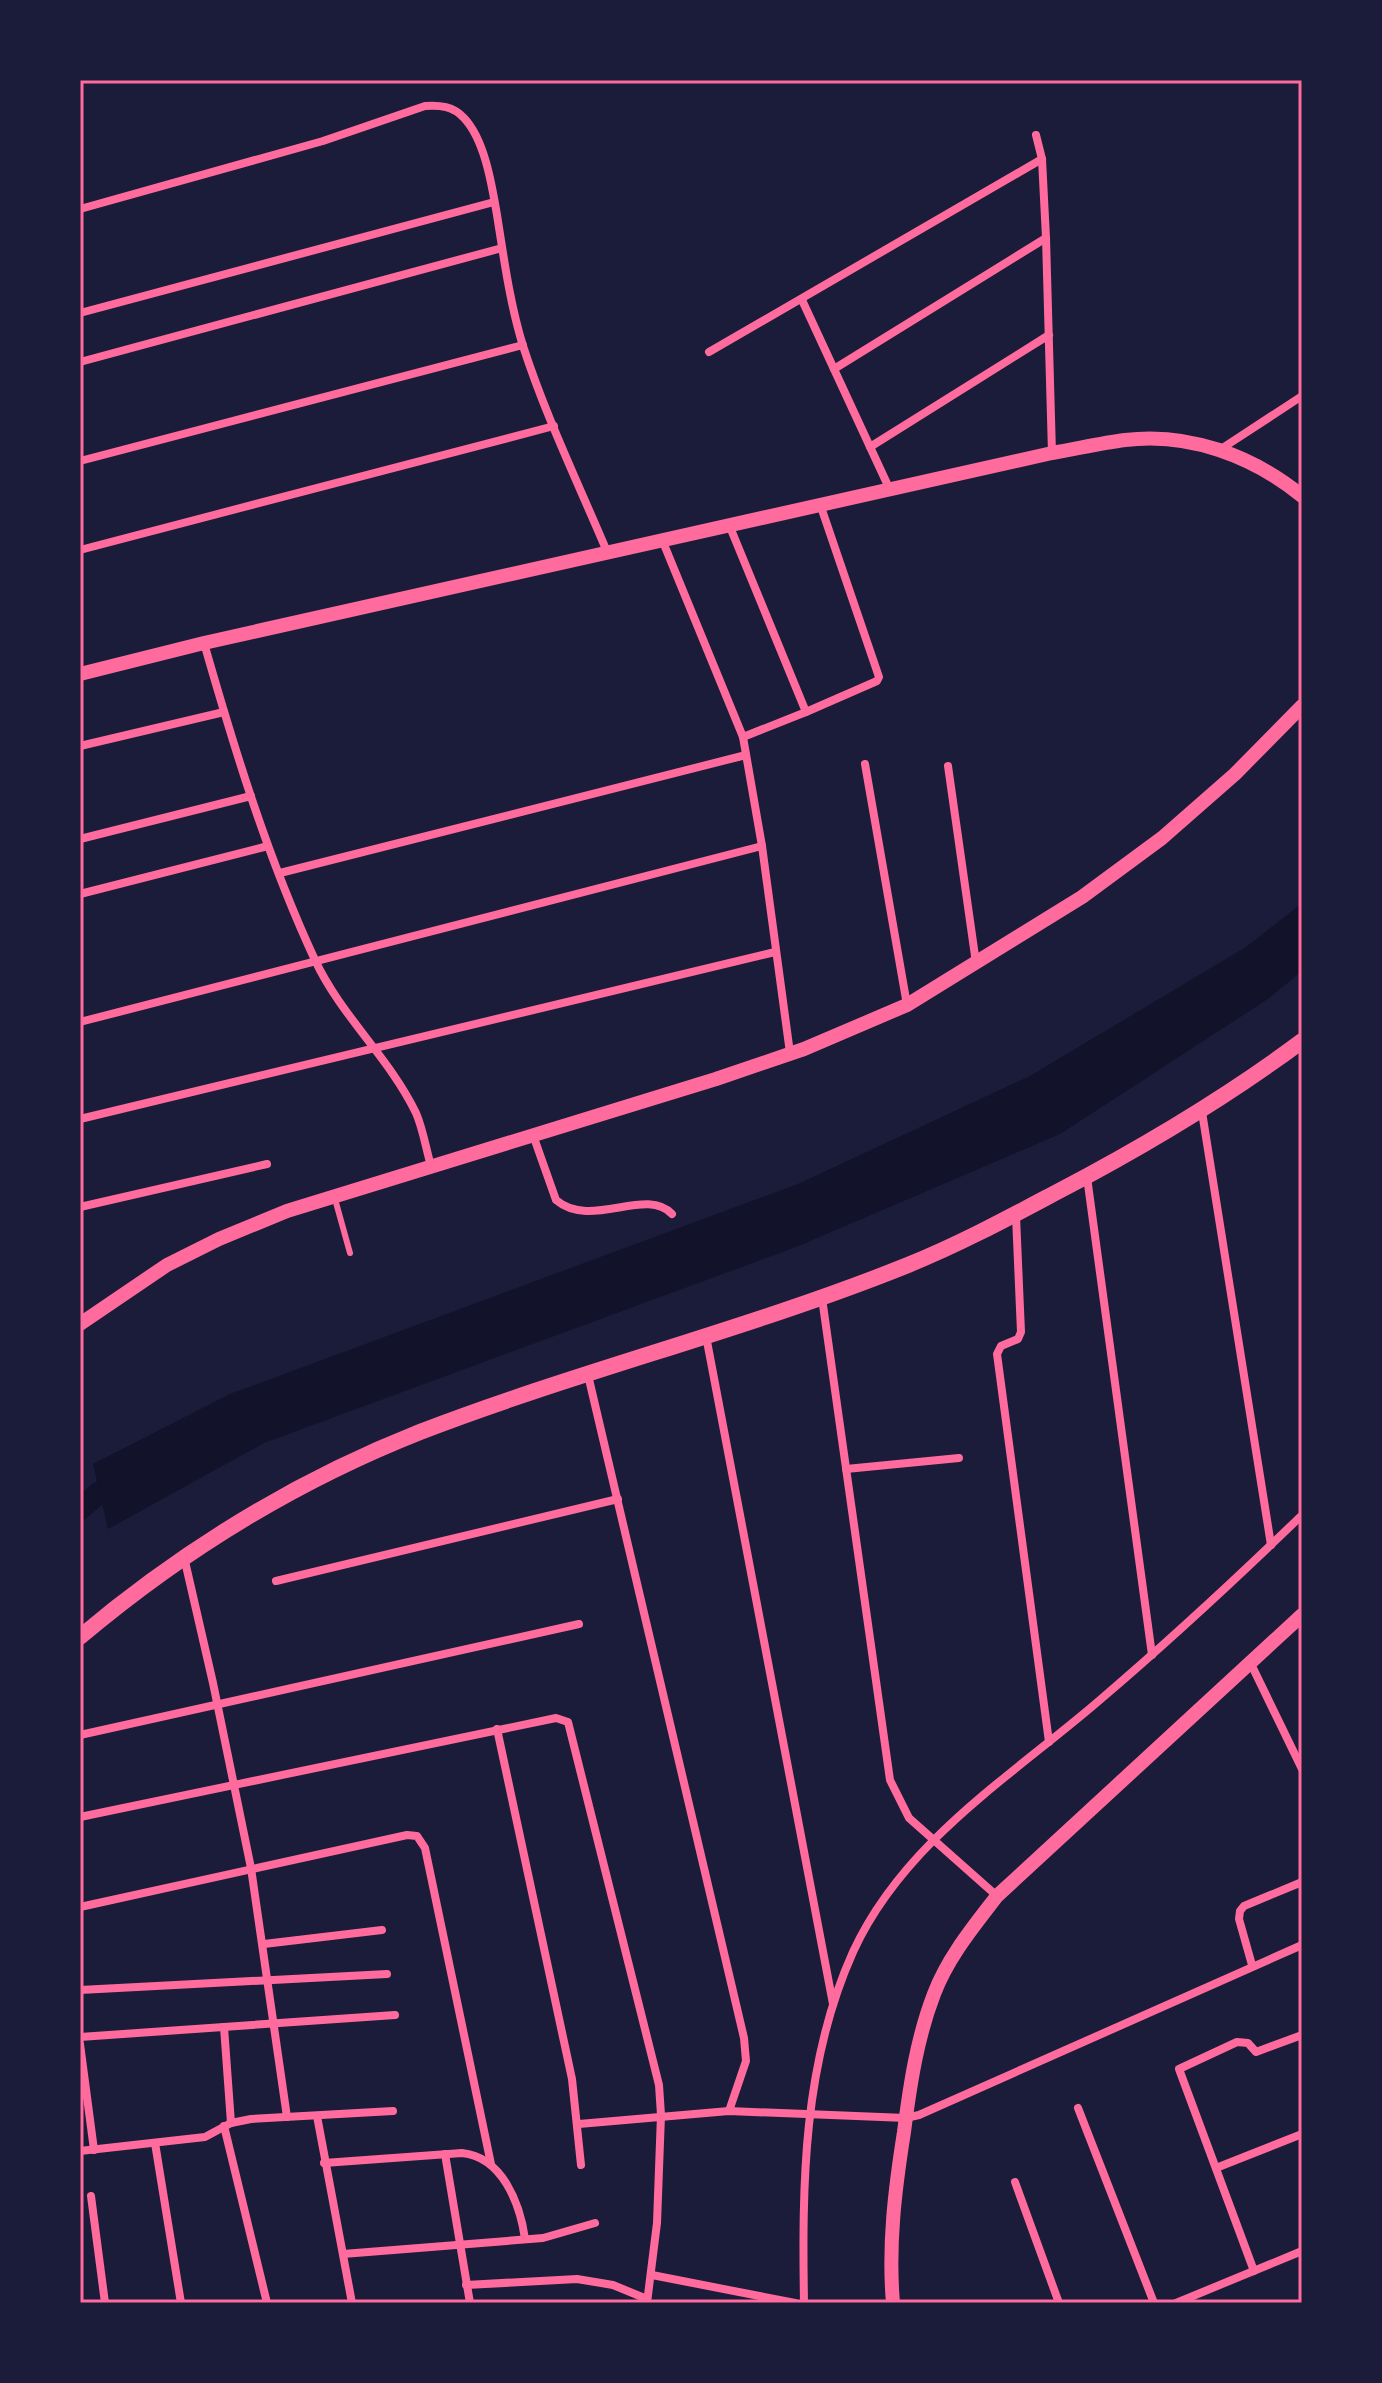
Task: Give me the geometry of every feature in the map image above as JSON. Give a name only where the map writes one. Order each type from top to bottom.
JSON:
[{"type":"main road","points":[[80,1637],[184,1556],[259,1509],[338,1468],[420,1432],[822,1297],[910,1264],[1016,1216],[1202,1112],[1302,1041]]},
{"type":"street","points":[[80,209],[323,141],[425,106],[442,105],[465,118],[485,162],[523,345],[608,554]]},
{"type":"street","points":[[1036,135],[1042,159],[1046,238],[1052,453]]},
{"type":"street","points":[[709,352],[1042,159]]},
{"type":"street","points":[[80,313],[494,202]]},
{"type":"street","points":[[834,369],[1046,238]]},
{"type":"street","points":[[80,362],[502,248]]},
{"type":"street","points":[[802,300],[890,491]]},
{"type":"street","points":[[870,447],[1049,335]]},
{"type":"street","points":[[80,461],[523,345]]},
{"type":"street","points":[[1221,449],[1302,396]]},
{"type":"street","points":[[80,550],[554,426]]},
{"type":"street","points":[[80,674],[204,643],[1052,453],[1127,440],[1151,439],[1221,449],[1272,475],[1302,496]]},
{"type":"street","points":[[743,737],[877,681],[879,677],[821,507]]},
{"type":"street","points":[[730,527],[806,712]]},
{"type":"street","points":[[663,542],[743,737],[762,846],[790,1053]]},
{"type":"street","points":[[204,643],[268,846],[315,961],[332,993],[373,1047],[417,1115],[431,1166]]},
{"type":"street","points":[[80,1324],[180,1259],[260,1222],[334,1196],[716,1079],[790,1053],[907,1005],[1082,897],[1162,838],[1235,774],[1302,706]]},
{"type":"street","points":[[80,746],[224,712]]},
{"type":"street","points":[[280,873],[746,755]]},
{"type":"street","points":[[865,764],[907,1005]]},
{"type":"street","points":[[948,766],[976,964]]},
{"type":"street","points":[[80,839],[251,796]]},
{"type":"street","points":[[80,894],[268,846]]},
{"type":"street","points":[[80,1022],[762,846]]},
{"type":"street","points":[[80,1119],[775,952]]},
{"type":"street","points":[[1302,1041],[1302,1048]]},
{"type":"street","points":[[1202,1112],[1271,1545]]},
{"type":"street","points":[[533,1135],[556,1200],[563,1206],[584,1213],[656,1205],[672,1214]]},
{"type":"street","points":[[80,1207],[267,1164]]},
{"type":"street","points":[[1087,1177],[1152,1655]]},
{"type":"street","points":[[1016,1216],[1021,1332],[1018,1339],[1001,1346],[997,1354],[1049,1742]]},
{"type":"street","points":[[822,1297],[890,1780],[909,1818],[997,1896]]},
{"type":"street","points":[[706,1336],[833,2004]]},
{"type":"street","points":[[588,1375],[744,2038],[746,2061],[729,2111]]},
{"type":"street","points":[[846,1469],[959,1458]]},
{"type":"street","points":[[276,1581],[618,1499]]},
{"type":"street","points":[[804,2303],[808,2113],[833,2004],[854,1951],[880,1905],[933,1839],[1152,1655],[1302,1515]]},
{"type":"street","points":[[184,1556],[251,1868],[276,2023],[287,2117]]},
{"type":"street","points":[[893,2303],[891,2231],[916,2052],[935,1992],[962,1942],[997,1896],[1302,1615]]},
{"type":"street","points":[[80,1735],[579,1624]]},
{"type":"street","points":[[1251,1664],[1302,1769]]},
{"type":"street","points":[[80,1817],[497,1729],[565,1719],[574,1735],[659,2085],[661,2115],[652,2275],[647,2301],[613,2285],[577,2279],[466,2285]]},
{"type":"street","points":[[497,1729],[572,2079],[581,2165]]},
{"type":"street","points":[[80,1907],[407,1835],[421,1839],[491,2164],[518,2208],[525,2239]]},
{"type":"street","points":[[1252,1965],[1239,1919],[1240,1911],[1244,1906],[1302,1882]]},
{"type":"street","points":[[264,1944],[382,1930]]},
{"type":"street","points":[[579,2124],[729,2111],[906,2118],[931,2111],[1302,1945]]},
{"type":"street","points":[[80,1990],[387,1974]]},
{"type":"street","points":[[80,2037],[395,2015]]},
{"type":"street","points":[[224,2027],[228,2125],[267,2303]]},
{"type":"street","points":[[1254,2271],[1179,2073],[1181,2066],[1237,2042],[1248,2043],[1256,2052],[1302,2035]]},
{"type":"street","points":[[80,2044],[84,2109],[94,2150]]},
{"type":"street","points":[[1078,2108],[1154,2303]]},
{"type":"street","points":[[80,2151],[205,2137],[228,2125],[287,2117],[393,2111]]},
{"type":"street","points":[[317,2116],[352,2303]]},
{"type":"street","points":[[1216,2168],[1302,2134]]},
{"type":"street","points":[[155,2143],[181,2303]]},
{"type":"street","points":[[445,2154],[470,2303]]},
{"type":"street","points":[[324,2163],[476,2154],[491,2164]]},
{"type":"street","points":[[1015,2182],[1059,2303]]},
{"type":"street","points":[[91,2196],[105,2303]]},
{"type":"street","points":[[343,2254],[561,2235],[595,2223]]},
{"type":"street","points":[[1176,2303],[1302,2251]]},
{"type":"street","points":[[652,2275],[795,2303]]},
{"type":"lane","points":[[334,1196],[350,1253]]},
{"type":"shaded area","points":[[1302,903],[1302,971],[1268,999],[1060,1134],[796,1247],[264,1443],[108,1529],[93,1464],[230,1394],[798,1184],[1030,1076],[1246,947]]},
{"type":"waterway","points":[[80,1509],[100,1492]]}]
